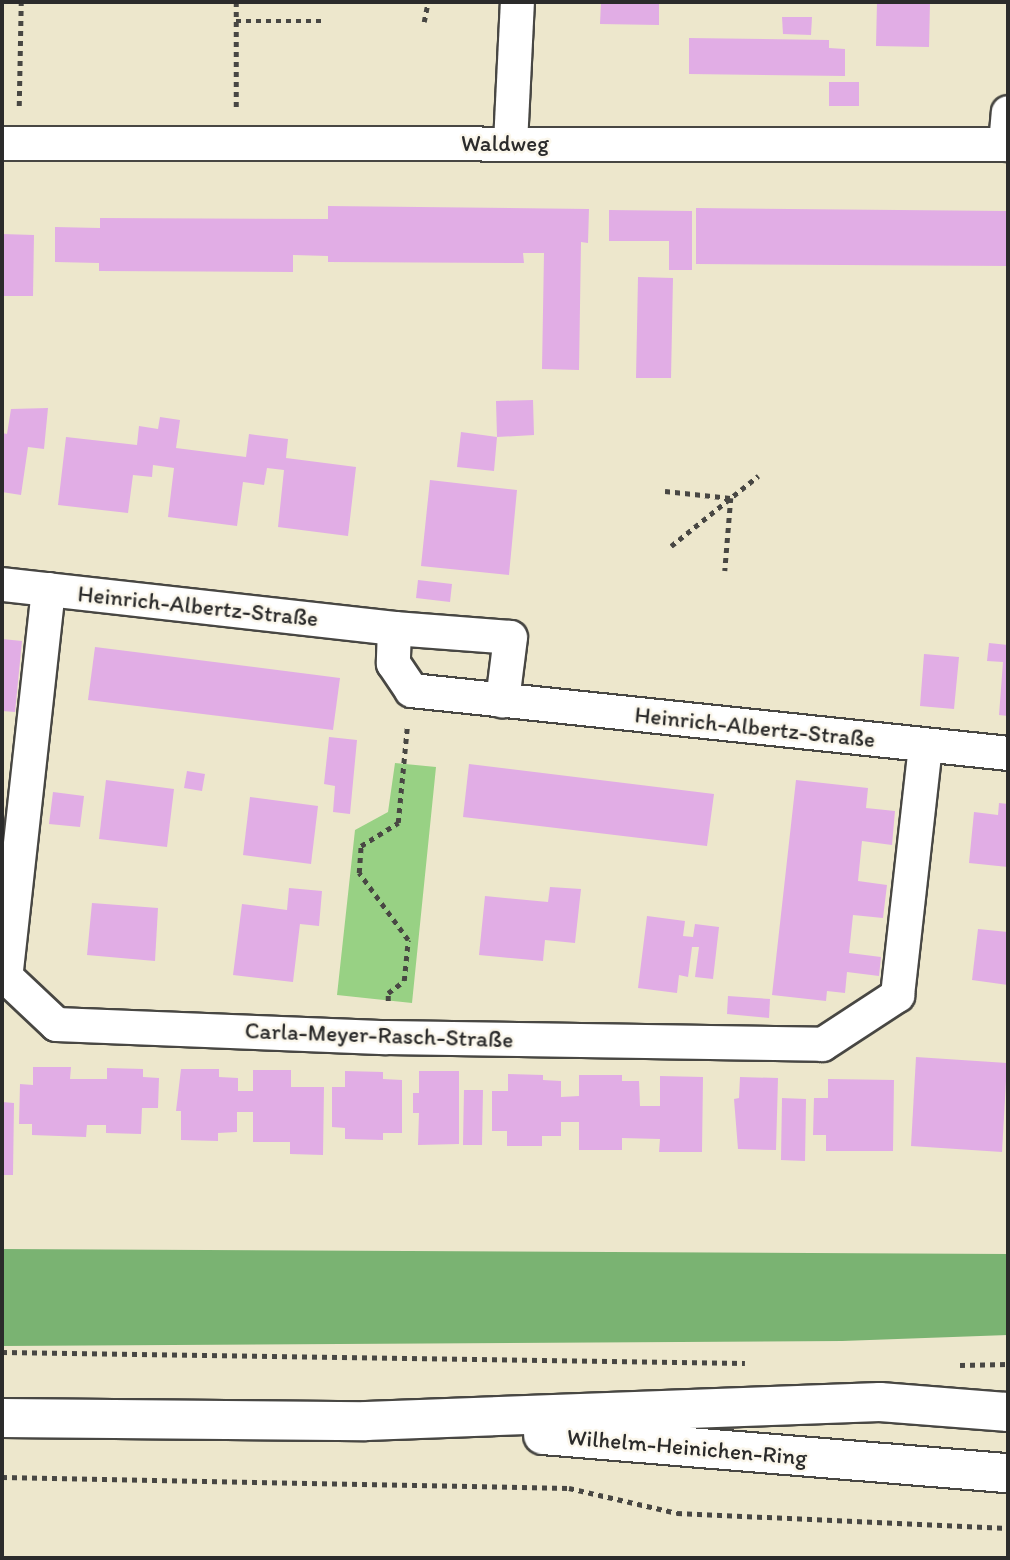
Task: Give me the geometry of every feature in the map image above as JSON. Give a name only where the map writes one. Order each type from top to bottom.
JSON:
[{"type":"main road","name":"Wilhelm-Heinichen-Ring","points":[[2,1418],[366,1421],[880,1402],[1008,1412]]},
{"type":"main road","name":"Wilhelm-Heinichen-Ring","points":[[366,1421],[1008,1473]]},
{"type":"street","points":[[510,143],[517,2]]},
{"type":"street","name":"Waldweg","points":[[10,143],[510,143],[1007,133]]},
{"type":"street","name":"Heinrich-Albertz-Straße","points":[[2,584],[394,628],[510,637],[502,700]]},
{"type":"street","name":"Carla-Meyer-Rasch-Straße","points":[[48,589],[5,976],[56,1024],[386,1037],[822,1044],[897,995],[925,746]]},
{"type":"street","points":[[394,628],[393,663],[411,690]]},
{"type":"street","name":"Heinrich-Albertz-Straße","points":[[411,690],[1008,753]]},
{"type":"path","points":[[10,143],[20,2]]},
{"type":"path","points":[[235,143],[236,2]]},
{"type":"path","points":[[424,22],[428,2]]},
{"type":"path","points":[[236,21],[321,21]]},
{"type":"path","points":[[671,546],[758,476]]},
{"type":"path","points":[[665,491],[731,498]]},
{"type":"path","points":[[725,571],[731,498]]},
{"type":"path","points":[[386,1037],[388,993],[404,981],[408,940],[359,873],[361,846],[398,823],[411,690]]},
{"type":"path","points":[[2,1352],[749,1364]]},
{"type":"path","points":[[955,1365],[1008,1364]]},
{"type":"path","points":[[2,1477],[569,1488],[677,1513],[1008,1528]]},
{"type":"green space","points":[[395,763],[436,767],[412,1003],[337,995],[355,830],[388,812]]},
{"type":"green space","points":[[2,1249],[1008,1254],[1008,1335],[842,1341],[2,1346]]},
{"type":"building","points":[[601,2],[659,2],[659,25],[600,24]]},
{"type":"building","points":[[877,2],[930,2],[929,47],[876,46]]},
{"type":"building","points":[[782,17],[812,17],[811,35],[783,34]]},
{"type":"building","points":[[689,38],[829,40],[829,48],[845,49],[845,76],[689,74]]},
{"type":"building","points":[[829,82],[859,82],[859,106],[829,106]]},
{"type":"building","points":[[328,206],[589,209],[588,243],[581,242],[579,370],[542,369],[544,253],[523,253],[524,263],[328,262],[328,256],[293,255],[293,272],[99,271],[99,263],[55,262],[55,227],[100,228],[100,218],[328,219]]},
{"type":"building","points":[[696,208],[1008,211],[1008,266],[696,264]]},
{"type":"building","points":[[609,210],[692,211],[692,270],[669,270],[669,241],[609,241]]},
{"type":"building","points":[[2,234],[34,235],[33,296],[2,296]]},
{"type":"building","points":[[638,277],[673,278],[671,378],[636,378]]},
{"type":"building","points":[[533,400],[534,435],[497,437],[496,401]]},
{"type":"building","points":[[48,408],[44,449],[28,447],[21,495],[2,492],[2,433],[7,434],[11,409]]},
{"type":"building","points":[[160,417],[180,420],[176,448],[246,457],[249,434],[288,439],[286,458],[356,467],[348,536],[278,527],[284,470],[267,468],[264,485],[243,482],[237,526],[168,517],[174,468],[153,465],[152,477],[133,475],[128,513],[58,505],[66,437],[137,445],[139,426],[158,429]]},
{"type":"building","points":[[461,432],[497,437],[494,471],[457,467]]},
{"type":"building","points":[[430,480],[517,490],[509,575],[421,566]]},
{"type":"building","points":[[418,580],[452,584],[450,602],[416,598]]},
{"type":"building","points":[[2,639],[22,641],[15,712],[2,711]]},
{"type":"building","points":[[989,643],[1008,645],[1008,716],[999,715],[1003,662],[987,661]]},
{"type":"building","points":[[95,647],[340,678],[333,730],[88,700]]},
{"type":"building","points":[[924,654],[959,657],[954,709],[920,706]]},
{"type":"building","points":[[329,737],[357,740],[350,814],[333,812],[335,786],[324,784]]},
{"type":"building","points":[[469,764],[714,794],[707,846],[463,817]]},
{"type":"building","points":[[187,771],[205,774],[202,791],[184,788]]},
{"type":"building","points":[[106,780],[174,789],[167,847],[99,839]]},
{"type":"building","points":[[796,780],[868,788],[866,808],[895,811],[892,845],[862,841],[858,881],[887,885],[883,918],[853,915],[849,953],[881,957],[879,976],[847,972],[845,993],[827,991],[826,1001],[772,995]]},
{"type":"building","points":[[53,792],[84,796],[80,827],[49,824]]},
{"type":"building","points":[[250,797],[318,806],[311,864],[243,855]]},
{"type":"building","points":[[999,803],[1008,804],[1008,867],[969,863],[974,812],[998,815]]},
{"type":"building","points":[[550,887],[581,889],[575,943],[545,940],[543,961],[479,955],[485,896],[548,902]]},
{"type":"building","points":[[289,888],[322,891],[319,926],[300,924],[293,982],[233,975],[242,904],[287,910]]},
{"type":"building","points":[[92,903],[158,908],[155,961],[87,955]]},
{"type":"building","points":[[647,916],[685,921],[683,936],[693,937],[695,924],[719,927],[713,979],[695,977],[699,947],[692,947],[688,977],[679,975],[677,993],[638,988]]},
{"type":"building","points":[[978,929],[1008,932],[1008,985],[972,980]]},
{"type":"building","points":[[728,996],[770,999],[769,1018],[727,1014]]},
{"type":"building","points":[[916,1057],[1007,1063],[1002,1152],[911,1146]]},
{"type":"building","points":[[33,1067],[71,1067],[70,1079],[107,1079],[107,1068],[143,1069],[143,1077],[159,1078],[158,1108],[142,1108],[141,1134],[106,1133],[106,1125],[87,1125],[86,1137],[32,1135],[32,1124],[19,1124],[20,1084],[33,1085]]},
{"type":"building","points":[[181,1069],[219,1069],[219,1077],[238,1078],[238,1091],[253,1091],[253,1070],[291,1070],[291,1087],[324,1087],[323,1155],[290,1154],[290,1142],[253,1142],[253,1112],[237,1112],[237,1132],[218,1133],[218,1141],[181,1140],[181,1111],[176,1111]]},
{"type":"building","points":[[345,1071],[383,1072],[383,1079],[402,1080],[402,1133],[383,1133],[383,1140],[345,1139],[345,1128],[332,1127],[332,1087],[345,1087]]},
{"type":"building","points":[[419,1071],[459,1071],[459,1144],[418,1145],[419,1113],[413,1113],[413,1093],[419,1093]]},
{"type":"building","points":[[508,1074],[543,1075],[543,1080],[561,1081],[561,1097],[579,1096],[579,1075],[622,1075],[622,1081],[639,1081],[640,1106],[660,1106],[660,1076],[703,1077],[702,1152],[659,1152],[660,1139],[622,1138],[622,1150],[579,1150],[579,1122],[561,1122],[561,1136],[542,1136],[542,1146],[507,1146],[507,1131],[492,1131],[492,1091],[508,1091]]},
{"type":"building","points":[[740,1077],[778,1078],[776,1150],[738,1149],[734,1099],[739,1098]]},
{"type":"building","points":[[828,1079],[894,1080],[893,1151],[826,1151],[826,1135],[813,1135],[814,1098],[828,1098]]},
{"type":"building","points":[[464,1090],[483,1090],[482,1145],[463,1145]]},
{"type":"building","points":[[782,1098],[806,1099],[805,1161],[781,1160]]},
{"type":"building","points":[[2,1102],[14,1103],[13,1175],[2,1175]]}]
